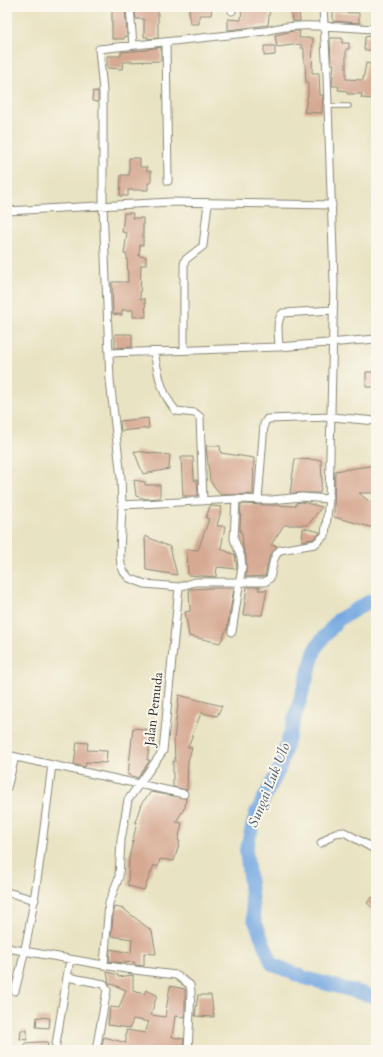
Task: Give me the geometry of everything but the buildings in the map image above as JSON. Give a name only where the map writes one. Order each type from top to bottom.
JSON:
[{"type":"street","points":[[130,7],[133,45]]},
{"type":"street","points":[[323,7],[324,27],[328,106],[332,205],[333,310],[332,417],[327,528],[322,539],[315,544],[280,550],[276,553],[270,578],[266,582],[195,582],[179,587],[137,582],[129,578],[124,572],[120,555],[122,505],[119,450],[110,380],[103,206],[103,94],[98,54],[102,48],[266,31],[278,28],[324,27],[376,29]]},
{"type":"street","points":[[166,42],[168,181]]},
{"type":"street","points":[[7,211],[171,202],[332,205]]},
{"type":"street","points":[[184,350],[184,265],[185,260],[203,246],[208,203]]},
{"type":"street","points":[[279,347],[279,316],[282,313],[333,310]]},
{"type":"street","points":[[109,353],[279,347],[376,340]]},
{"type":"street","points":[[154,352],[160,382],[172,407],[176,411],[195,413],[200,417],[203,501]]},
{"type":"street","points":[[258,500],[264,424],[267,419],[332,417],[376,421]]},
{"type":"street","points":[[122,505],[236,499],[258,500],[302,497],[329,498]]},
{"type":"street","points":[[232,632],[242,561],[234,538],[236,499]]},
{"type":"street","name":"Jalan Pemuda","points":[[104,965],[109,903],[119,877],[123,825],[128,800],[138,783],[163,751],[179,587]]},
{"type":"street","points":[[7,755],[184,794]]},
{"type":"street","points":[[7,788],[15,757]]},
{"type":"street","points":[[15,991],[25,952],[35,900],[52,765]]},
{"type":"street","points":[[321,843],[335,833],[344,832],[376,850]]},
{"type":"street","points":[[7,892],[35,900]]},
{"type":"street","points":[[7,948],[126,969],[176,975],[190,986],[192,999],[188,1050]]},
{"type":"street","points":[[55,1050],[67,977],[67,958]]},
{"type":"street","points":[[67,977],[96,981],[104,984],[107,990],[96,1050]]},
{"type":"lane","points":[[328,106],[349,106]]},
{"type":"waterway","name":"Sungai Luk Ulo","points":[[376,601],[370,601],[338,620],[316,647],[279,770],[256,813],[246,850],[254,919],[272,964],[305,978],[376,997]]}]
